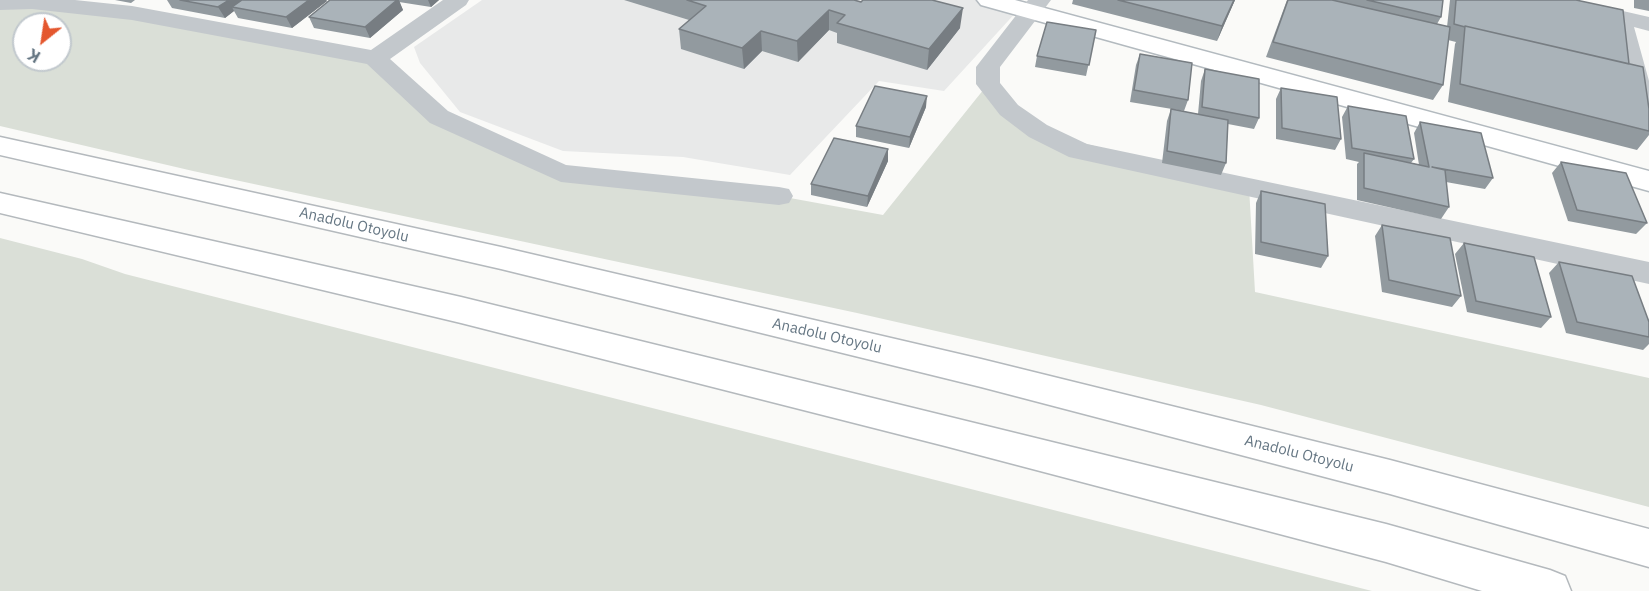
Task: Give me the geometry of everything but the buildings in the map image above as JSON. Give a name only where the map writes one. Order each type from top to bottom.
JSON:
[{"type":"main road","points":[[989,0],[1036,6],[1649,181]]},
{"type":"main road","name":"Anadolu Otoyolu","points":[[0,146],[501,258],[981,373],[1390,477],[1649,548]]},
{"type":"main road","points":[[0,203],[461,310],[945,430],[1386,543],[1550,591]]},
{"type":"street","points":[[375,58],[458,0]]},
{"type":"street","points":[[1546,0],[1649,24]]},
{"type":"street","points":[[0,3],[35,1],[132,13],[375,58],[439,117],[561,174],[779,196]]},
{"type":"street","points":[[1036,6],[988,67],[988,84],[1009,110],[1038,131],[1079,151],[1649,273]]},
{"type":"street","points":[[1620,18],[1649,127]]},
{"type":"shaded area","points":[[482,0],[989,0],[1019,9],[944,91],[879,81],[790,175],[683,157],[563,151],[460,112],[420,63],[414,47]]},
{"type":"shaded area","points":[[32,2],[375,58],[439,117],[561,173],[779,196],[883,215],[988,84],[1038,131],[1249,187],[1255,292],[1649,378],[1649,507],[1261,405],[857,313],[193,171],[0,126],[0,3]]},
{"type":"shaded area","points":[[0,238],[82,259],[125,274],[1372,591],[0,591]]}]
